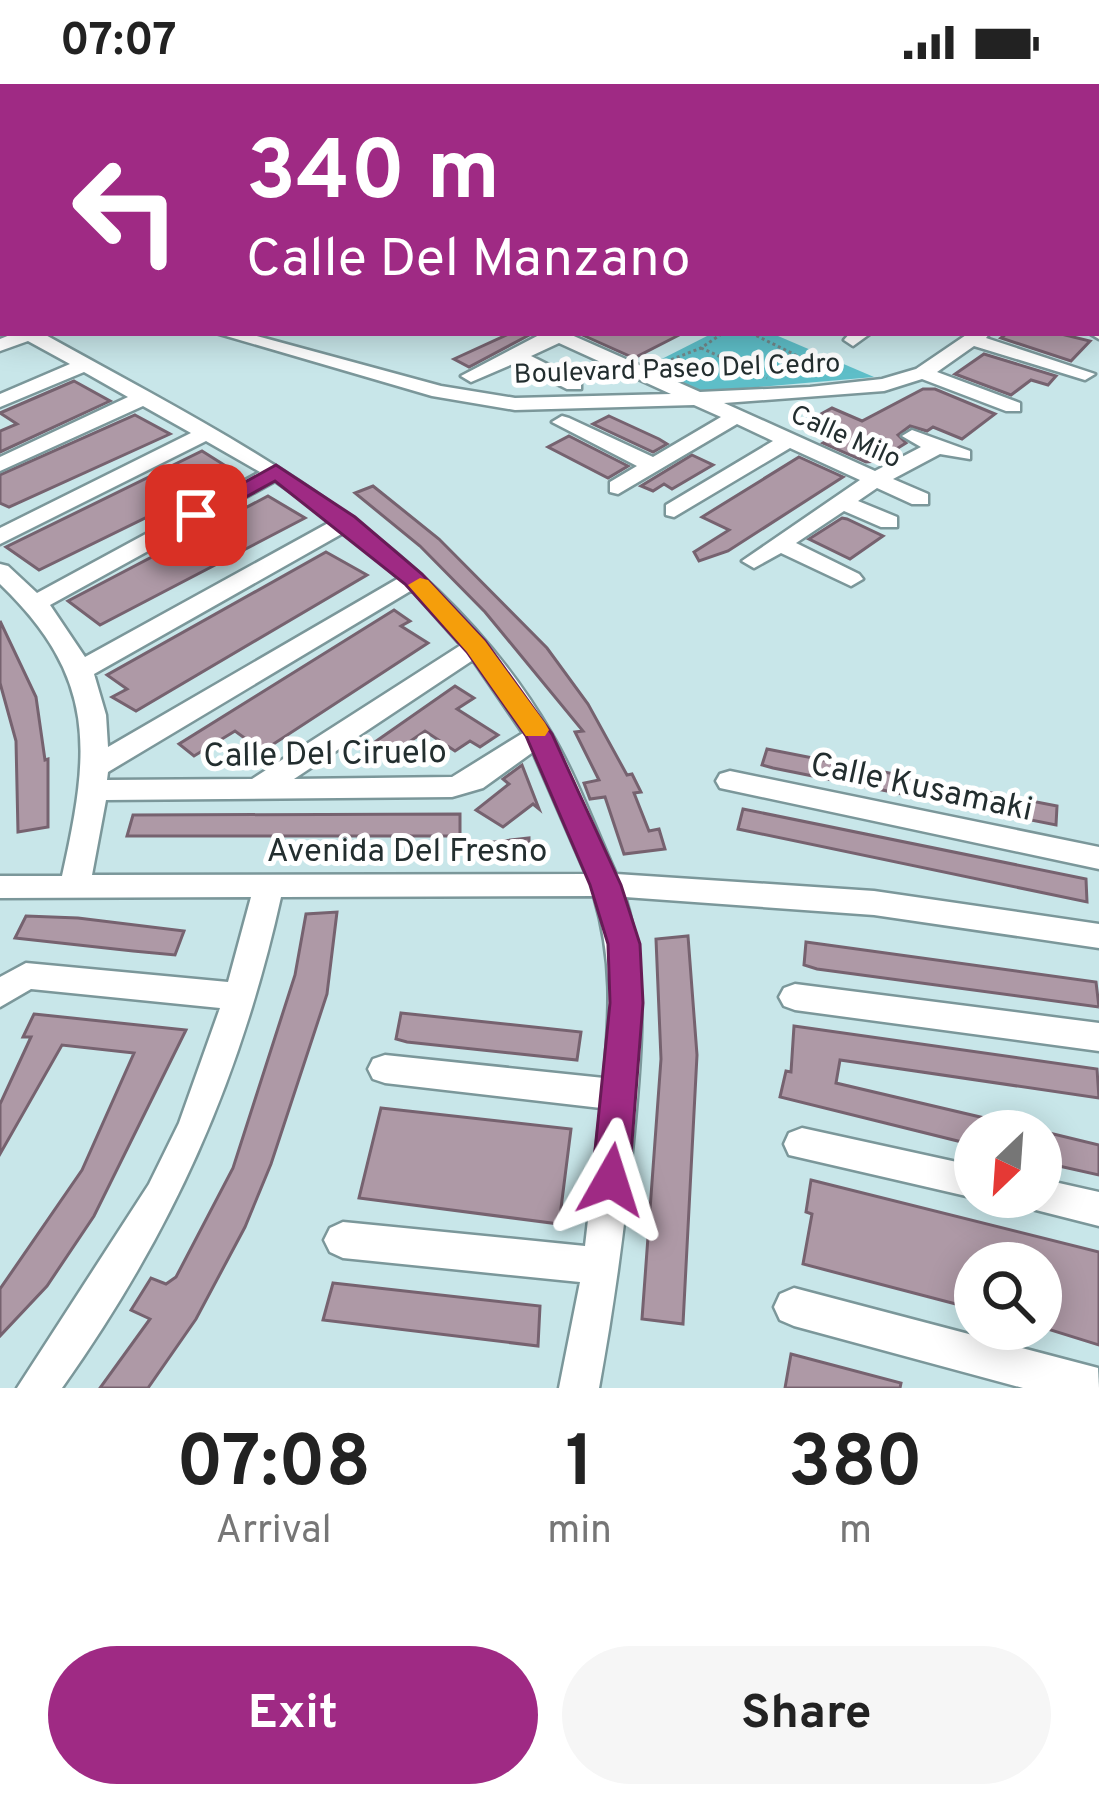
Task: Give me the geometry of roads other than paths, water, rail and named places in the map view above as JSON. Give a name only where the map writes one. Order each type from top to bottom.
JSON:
[{"type":"street","points":[[32,336],[276,472],[347,522],[414,579],[476,646],[538,734],[606,885],[624,944],[620,1095],[602,1266],[580,1388]]},
{"type":"street","name":"Boulevard Paseo Del Cedro","points":[[236,336],[474,398],[562,405],[848,390],[923,373],[977,337]]},
{"type":"street","points":[[471,376],[552,336]]},
{"type":"street","name":"Calle Milo","points":[[560,336],[920,499]]},
{"type":"street","points":[[977,337],[1085,374]]},
{"type":"street","points":[[516,356],[574,385]]},
{"type":"street","points":[[0,401],[82,366]]},
{"type":"street","points":[[923,373],[1013,406]]},
{"type":"street","points":[[0,466],[145,397]]},
{"type":"street","points":[[618,487],[736,416]]},
{"type":"street","points":[[562,422],[653,466]]},
{"type":"street","points":[[0,537],[208,432]]},
{"type":"street","points":[[913,436],[963,455]]},
{"type":"street","points":[[674,510],[789,440]]},
{"type":"street","points":[[754,561],[876,479],[938,446]]},
{"type":"street","points":[[38,602],[276,472]]},
{"type":"street","points":[[842,502],[890,522]]},
{"type":"street","points":[[80,671],[347,522]]},
{"type":"street","points":[[779,544],[851,579]]},
{"type":"street","points":[[0,571],[38,602],[80,671],[95,733],[97,778],[74,886]]},
{"type":"street","points":[[97,778],[414,579]]},
{"type":"street","points":[[259,788],[476,646]]},
{"type":"street","name":"Calle Del Ciruelo","points":[[97,778],[259,788],[464,786],[538,734]]},
{"type":"street","name":"Calle Kusamaki","points":[[730,782],[1099,858]]},
{"type":"street","points":[[37,1388],[98,1304],[164,1194],[243,997],[269,885]]},
{"type":"street","name":"Avenida Del Fresno","points":[[0,887],[606,885],[874,903],[1099,937]]},
{"type":"street","points":[[0,994],[26,976],[243,997]]},
{"type":"street","points":[[795,997],[1099,1037]]},
{"type":"street","points":[[385,1069],[620,1095]]},
{"type":"street","points":[[802,1144],[954,1177]]},
{"type":"street","points":[[1062,1201],[1099,1209]]},
{"type":"street","points":[[343,1240],[602,1266]]},
{"type":"street","points":[[794,1307],[1098,1388]]}]
